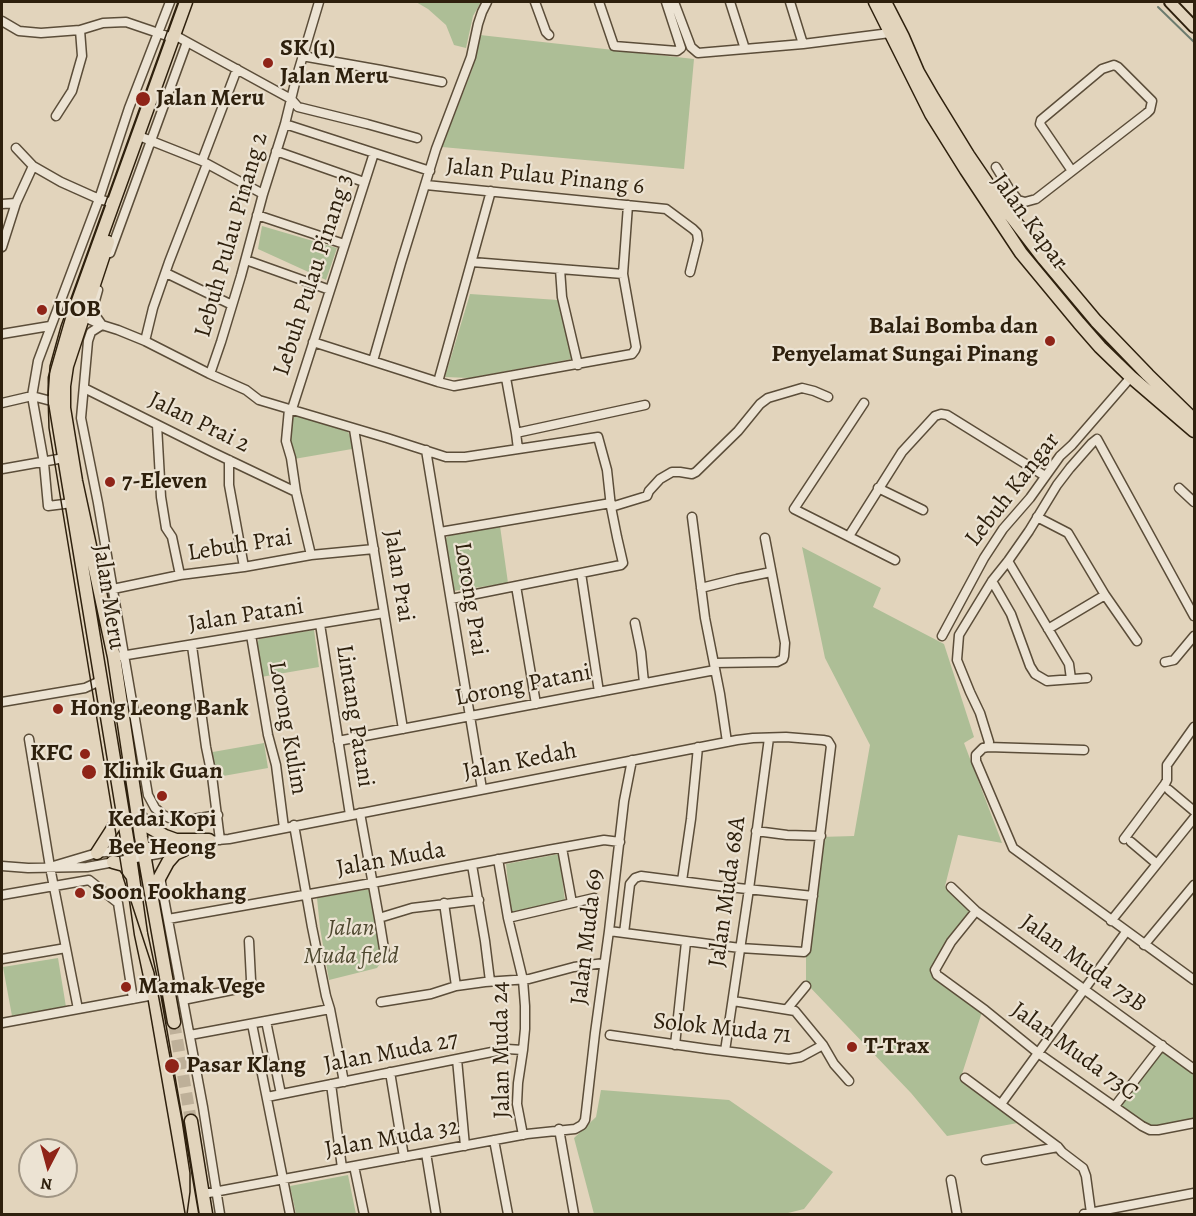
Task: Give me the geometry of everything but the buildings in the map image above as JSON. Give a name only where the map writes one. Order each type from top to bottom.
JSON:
[{"type":"highway","name":"Jalan Meru","points":[[174,1022],[133,780],[119,656],[93,559],[76,481],[64,408],[65,376],[97,249],[113,203],[179,39],[186,2]]},
{"type":"highway","name":"Jalan Meru","points":[[192,2],[148,139],[55,378],[55,402],[130,854],[141,934],[154,995],[192,1215]]},
{"type":"highway","name":"Jalan Kapar","points":[[875,2],[931,114],[1015,244],[1078,323],[1131,378],[1194,432]]},
{"type":"highway","name":"Jalan Kapar","points":[[885,2],[918,72],[968,155],[998,199],[1103,329],[1194,420]]},
{"type":"highway","points":[[99,585],[108,664],[108,672],[100,681]]},
{"type":"highway","points":[[133,780],[138,812],[149,827],[176,840],[214,840]]},
{"type":"highway","points":[[97,853],[122,814]]},
{"type":"highway","points":[[153,901],[155,886],[168,862],[175,854],[183,850]]},
{"type":"highway","points":[[113,862],[124,865],[133,878]]},
{"type":"highway","points":[[191,1121],[209,1193],[206,1215]]},
{"type":"main road","points":[[1170,2],[1194,27]]},
{"type":"street","points":[[72,503],[48,506],[44,463],[32,396],[38,361],[99,199],[129,108],[170,2]]},
{"type":"street","name":"Lebuh Pulau Pinang 2","points":[[210,374],[246,260],[319,2]]},
{"type":"street","points":[[373,362],[401,262],[440,139],[471,57],[482,12],[487,2]]},
{"type":"street","points":[[535,2],[549,35]]},
{"type":"street","points":[[599,2],[614,46],[676,51],[681,48],[666,2]]},
{"type":"street","points":[[674,2],[691,47],[698,53],[803,44],[890,33]]},
{"type":"street","points":[[730,2],[745,49]]},
{"type":"street","points":[[790,2],[803,44]]},
{"type":"street","points":[[2,21],[20,31],[41,33],[80,30],[103,23],[126,22],[179,39],[291,99],[298,107],[417,138]]},
{"type":"street","points":[[56,116],[72,91],[82,56],[80,30]]},
{"type":"street","points":[[302,56],[442,82]]},
{"type":"street","points":[[996,167],[1018,200],[1024,202],[1036,199],[1147,113],[1152,101],[1114,65],[1102,69],[1041,120],[1040,124],[1072,171]]},
{"type":"street","points":[[145,341],[153,308],[237,69]]},
{"type":"street","points":[[285,124],[430,171]]},
{"type":"street","points":[[148,139],[205,163],[263,195]]},
{"type":"street","points":[[16,148],[33,166],[61,182],[113,203]]},
{"type":"street","points":[[276,151],[364,182]]},
{"type":"street","name":"Lebuh Pulau Pinang 3","points":[[311,555],[286,441],[290,409],[314,342],[374,153]]},
{"type":"street","points":[[2,247],[16,203],[33,166]]},
{"type":"street","name":"Jalan Pulau Pinang 6","points":[[426,184],[666,209],[697,233],[698,240],[690,272]]},
{"type":"street","points":[[998,199],[1010,190]]},
{"type":"street","points":[[438,382],[491,191]]},
{"type":"street","points":[[2,204],[16,203]]},
{"type":"street","points":[[314,342],[454,386],[632,354],[636,347],[623,274],[628,205]]},
{"type":"street","points":[[258,215],[345,244]]},
{"type":"street","points":[[81,244],[97,249]]},
{"type":"street","points":[[246,260],[330,290]]},
{"type":"street","points":[[472,261],[623,274]]},
{"type":"street","points":[[560,269],[562,297],[578,365]]},
{"type":"street","points":[[166,273],[232,305]]},
{"type":"street","points":[[96,277],[98,291],[93,308],[94,315],[102,326]]},
{"type":"street","points":[[79,314],[102,326],[145,341],[246,390],[259,400],[446,457],[465,457],[598,437],[607,470],[616,537],[623,563],[451,599]]},
{"type":"street","points":[[2,334],[50,326]]},
{"type":"street","points":[[76,338],[89,326],[102,326]]},
{"type":"street","points":[[102,326],[90,335],[84,372],[81,418],[107,555],[119,656],[148,795],[155,808],[174,820],[218,815]]},
{"type":"street","points":[[506,378],[518,449]]},
{"type":"street","name":"Lebuh Kangar","points":[[942,636],[984,558],[1003,529],[1030,498],[1060,456],[1131,378]]},
{"type":"street","name":"Jalan Prai 2","points":[[84,388],[296,492]]},
{"type":"street","points":[[440,532],[611,505],[647,496],[660,479],[672,472],[692,474],[696,472],[768,398],[802,388],[828,397]]},
{"type":"street","points":[[2,403],[32,396],[55,402]]},
{"type":"street","points":[[864,403],[794,509],[895,560]]},
{"type":"street","points":[[516,433],[645,405]]},
{"type":"street","points":[[849,536],[902,452],[934,416],[947,415],[1045,476]]},
{"type":"street","points":[[157,425],[161,497],[166,528],[172,537],[180,575]]},
{"type":"street","name":"Jalan Prai","points":[[354,429],[403,729]]},
{"type":"street","points":[[1084,431],[1097,439],[1194,616]]},
{"type":"street","points":[[988,747],[989,742],[980,713],[957,660],[959,635],[992,581],[1008,561],[1057,485],[1097,439]]},
{"type":"street","name":"Lorong Prai","points":[[426,450],[482,789]]},
{"type":"street","points":[[2,469],[64,458]]},
{"type":"street","points":[[229,460],[229,485],[244,567]]},
{"type":"street","points":[[878,488],[923,510]]},
{"type":"street","points":[[1179,488],[1194,502]]},
{"type":"street","points":[[692,517],[707,628],[727,742]]},
{"type":"street","points":[[1037,517],[1068,533],[1105,596],[1137,641]]},
{"type":"street","points":[[701,588],[771,572],[765,538]]},
{"type":"street","name":"Lebuh Prai","points":[[112,588],[311,555],[374,549]]},
{"type":"street","points":[[93,559],[107,555]]},
{"type":"street","points":[[1008,561],[1069,664],[1071,679]]},
{"type":"street","name":"Lorong Patani","points":[[338,741],[599,692],[715,667],[777,662],[783,659],[784,643],[771,572]]},
{"type":"street","points":[[581,573],[599,692]]},
{"type":"street","points":[[992,581],[1011,614],[1035,674],[1047,681],[1087,678]]},
{"type":"street","points":[[516,586],[536,704]]},
{"type":"street","points":[[1048,629],[1105,596]]},
{"type":"street","name":"Jalan Patani","points":[[119,656],[192,646],[384,613]]},
{"type":"street","points":[[635,623],[644,683]]},
{"type":"street","name":"Lintang Patani","points":[[320,624],[350,815]]},
{"type":"street","name":"Lorong Kulim","points":[[251,635],[268,735],[276,765],[284,828]]},
{"type":"street","points":[[1165,662],[1174,660],[1194,636]]},
{"type":"street","points":[[144,852],[183,850],[209,845],[214,840],[218,815],[192,646]]},
{"type":"street","points":[[2,702],[85,688],[100,681]]},
{"type":"street","points":[[1157,864],[1127,841],[1165,784],[1167,765],[1194,727]]},
{"type":"street","name":"Jalan Kedah","points":[[214,840],[753,738],[828,741],[831,746],[821,836]]},
{"type":"street","name":"Jalan Muda 68A","points":[[725,1051],[769,738]]},
{"type":"street","points":[[29,739],[50,867],[78,1009]]},
{"type":"street","points":[[682,881],[698,747]]},
{"type":"street","points":[[1084,750],[988,747],[983,748],[976,755],[976,761],[1013,848],[1194,980]]},
{"type":"street","name":"Jalan Muda 69","points":[[585,1120],[624,801],[632,760]]},
{"type":"street","points":[[1169,790],[1194,811]]},
{"type":"street","points":[[360,813],[385,955]]},
{"type":"street","points":[[1112,921],[1194,818]]},
{"type":"street","points":[[294,825],[312,927],[344,1082]]},
{"type":"street","points":[[609,931],[740,948],[804,952],[807,948],[821,836],[756,831]]},
{"type":"street","points":[[50,867],[97,853],[130,854],[214,840]]},
{"type":"street","name":"Jalan Muda","points":[[168,919],[604,840],[620,842]]},
{"type":"street","points":[[562,848],[572,903]]},
{"type":"street","points":[[2,866],[87,867],[113,862],[130,854]]},
{"type":"street","name":"Jalan Muda 24","points":[[498,859],[508,918],[523,980],[525,1029],[517,1104],[523,1135]]},
{"type":"street","points":[[472,865],[490,981]]},
{"type":"street","points":[[624,933],[630,884],[634,878],[641,876],[813,896]]},
{"type":"street","points":[[160,877],[203,1107],[209,1193],[220,1215]]},
{"type":"street","points":[[2,895],[89,880],[118,903],[133,999]]},
{"type":"street","name":"Jalan Muda 73B","points":[[951,887],[976,911],[1194,1069]]},
{"type":"street","points":[[1144,945],[1192,891]]},
{"type":"street","points":[[508,918],[594,898]]},
{"type":"street","points":[[379,918],[444,903],[479,900]]},
{"type":"street","points":[[444,903],[456,986]]},
{"type":"street","name":"Jalan Muda 73C","points":[[976,911],[942,957],[935,970],[939,977],[985,1010],[1038,1053],[1150,1130],[1194,1123]]},
{"type":"street","points":[[1001,1104],[1126,932]]},
{"type":"street","points":[[183,1000],[249,986],[251,980],[249,940]]},
{"type":"street","points":[[675,1045],[686,942]]},
{"type":"street","points":[[2,959],[66,948]]},
{"type":"street","points":[[381,1002],[431,994],[456,986],[530,979],[574,967],[604,963]]},
{"type":"street","points":[[787,1009],[806,986]]},
{"type":"street","points":[[2,1023],[154,995]]},
{"type":"street","points":[[733,1001],[795,1011],[849,1081]]},
{"type":"street","points":[[190,1035],[330,1009]]},
{"type":"street","points":[[266,1021],[281,1094]]},
{"type":"street","points":[[252,1024],[290,1215]]},
{"type":"street","name":"Solok Muda 71","points":[[612,1035],[795,1059],[822,1045]]},
{"type":"street","points":[[1115,1106],[1161,1045]]},
{"type":"street","name":"Jalan Muda 27","points":[[267,1097],[507,1049],[523,1050]]},
{"type":"street","points":[[457,1059],[465,1146]]},
{"type":"street","points":[[390,1072],[404,1157]]},
{"type":"street","points":[[965,1078],[1083,1168],[1086,1176],[1088,1214],[1194,1193]]},
{"type":"street","points":[[331,1084],[342,1168]]},
{"type":"street","name":"Jalan Muda 32","points":[[209,1193],[494,1140],[579,1128],[585,1120]]},
{"type":"street","points":[[560,1130],[574,1215]]},
{"type":"street","points":[[494,1140],[508,1215]]},
{"type":"street","points":[[986,1160],[1058,1147]]},
{"type":"street","points":[[426,1153],[436,1215]]},
{"type":"street","points":[[354,1166],[364,1215]]},
{"type":"street","points":[[951,1180],[957,1215]]},
{"type":"green space","points":[[416,2],[481,2],[473,16],[466,48],[454,45],[446,25]]},
{"type":"green space","points":[[480,35],[694,59],[684,169],[442,147],[472,70]]},
{"type":"green space","points":[[262,226],[337,248],[326,280],[258,249]]},
{"type":"green space","points":[[470,294],[558,300],[572,359],[469,378],[445,377]]},
{"type":"green space","points":[[296,415],[348,432],[353,443],[352,449],[294,459],[290,443],[292,417]]},
{"type":"green space","points":[[500,526],[508,583],[453,591],[444,539],[452,534]]},
{"type":"green space","points":[[802,547],[881,588],[873,607],[944,644],[974,737],[964,743],[1002,843],[958,835],[945,886],[972,910],[934,969],[982,1012],[961,1077],[1023,1122],[947,1136],[911,1093],[806,983],[806,955],[820,837],[854,836],[870,745],[825,658]]},
{"type":"green space","points":[[314,630],[319,667],[261,677],[256,646],[259,639]]},
{"type":"green space","points":[[264,743],[268,768],[212,778],[207,753]]},
{"type":"green space","points":[[559,854],[565,901],[511,913],[506,864]]},
{"type":"green space","name":"Jalan Muda field","points":[[370,889],[383,959],[377,968],[329,980],[317,898]]},
{"type":"green space","points":[[58,958],[66,1007],[12,1016],[3,967]]},
{"type":"green space","points":[[1162,1045],[1194,1069],[1194,1123],[1150,1130],[1115,1106]]},
{"type":"green space","points":[[601,1090],[729,1100],[833,1172],[804,1209],[784,1214],[594,1214],[574,1138],[596,1117]]},
{"type":"green space","points":[[348,1175],[356,1214],[296,1214],[290,1186]]},
{"type":"waterway","points":[[1158,7],[1194,42]]},
{"type":"tunnel","points":[[174,1022],[191,1121]]},
{"type":"tram line","points":[[178,2],[61,326],[50,366],[48,395],[49,428],[123,877],[154,972],[182,1120],[190,1173],[187,1214]]},
{"type":"place","name":"SK (1) Jalan Meru","points":[[268,63]]},
{"type":"place","name":"Jalan Meru","points":[[143,99]]},
{"type":"place","name":"UOB","points":[[42,310]]},
{"type":"place","name":"Balai Bomba dan Penyelamat Sungai Pinang","points":[[1050,341]]},
{"type":"place","name":"7-Eleven","points":[[110,482]]},
{"type":"place","name":"Hong Leong Bank","points":[[58,709]]},
{"type":"place","name":"KFC","points":[[85,754]]},
{"type":"place","name":"Klinik Guan","points":[[89,772]]},
{"type":"place","name":"Kedai Kopi Bee Heong","points":[[162,796]]},
{"type":"place","name":"Soon Fookhang","points":[[80,893]]},
{"type":"place","name":"Mamak Vege","points":[[126,987]]},
{"type":"place","name":"T-Trax","points":[[852,1047]]},
{"type":"place","name":"Pasar Klang","points":[[172,1066]]}]
